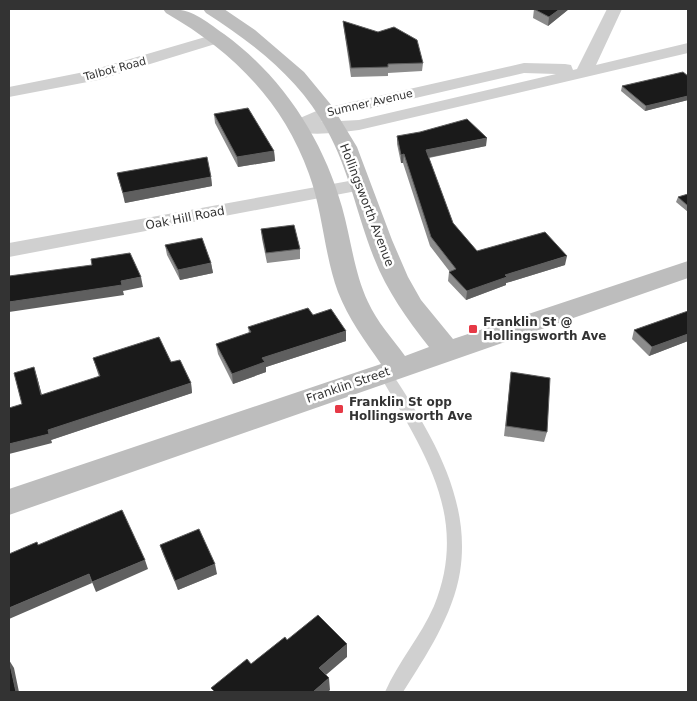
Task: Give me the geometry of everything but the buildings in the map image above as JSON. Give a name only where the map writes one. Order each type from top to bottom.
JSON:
[{"type":"street","name":"Hollingsworth Avenue","points":[[172,9],[266,45],[291,68],[332,121],[351,158],[382,248],[395,277],[410,305],[447,351]]},
{"type":"street","points":[[584,72],[614,9]]},
{"type":"street","name":"Hollingsworth Avenue","points":[[217,25],[266,82],[298,126],[309,146],[327,191],[350,291],[391,370]]},
{"type":"street","name":"Talbot Road","points":[[9,92],[43,87],[92,76],[217,25]]},
{"type":"street","name":"Sumner Avenue","points":[[298,126],[332,121],[369,123],[688,48]]},
{"type":"street","name":"Oak Hill Road","points":[[9,250],[360,185]]},
{"type":"street","name":"Franklin Street","points":[[9,502],[688,269]]},
{"type":"lane","points":[[391,370],[409,411],[429,449],[446,493],[455,533],[452,573],[446,593],[429,633],[394,692]]},
{"type":"place","name":"Franklin St @ Hollingsworth Ave","points":[[473,329]]},
{"type":"place","name":"Franklin St opp Hollingsworth Ave","points":[[339,409]]}]
